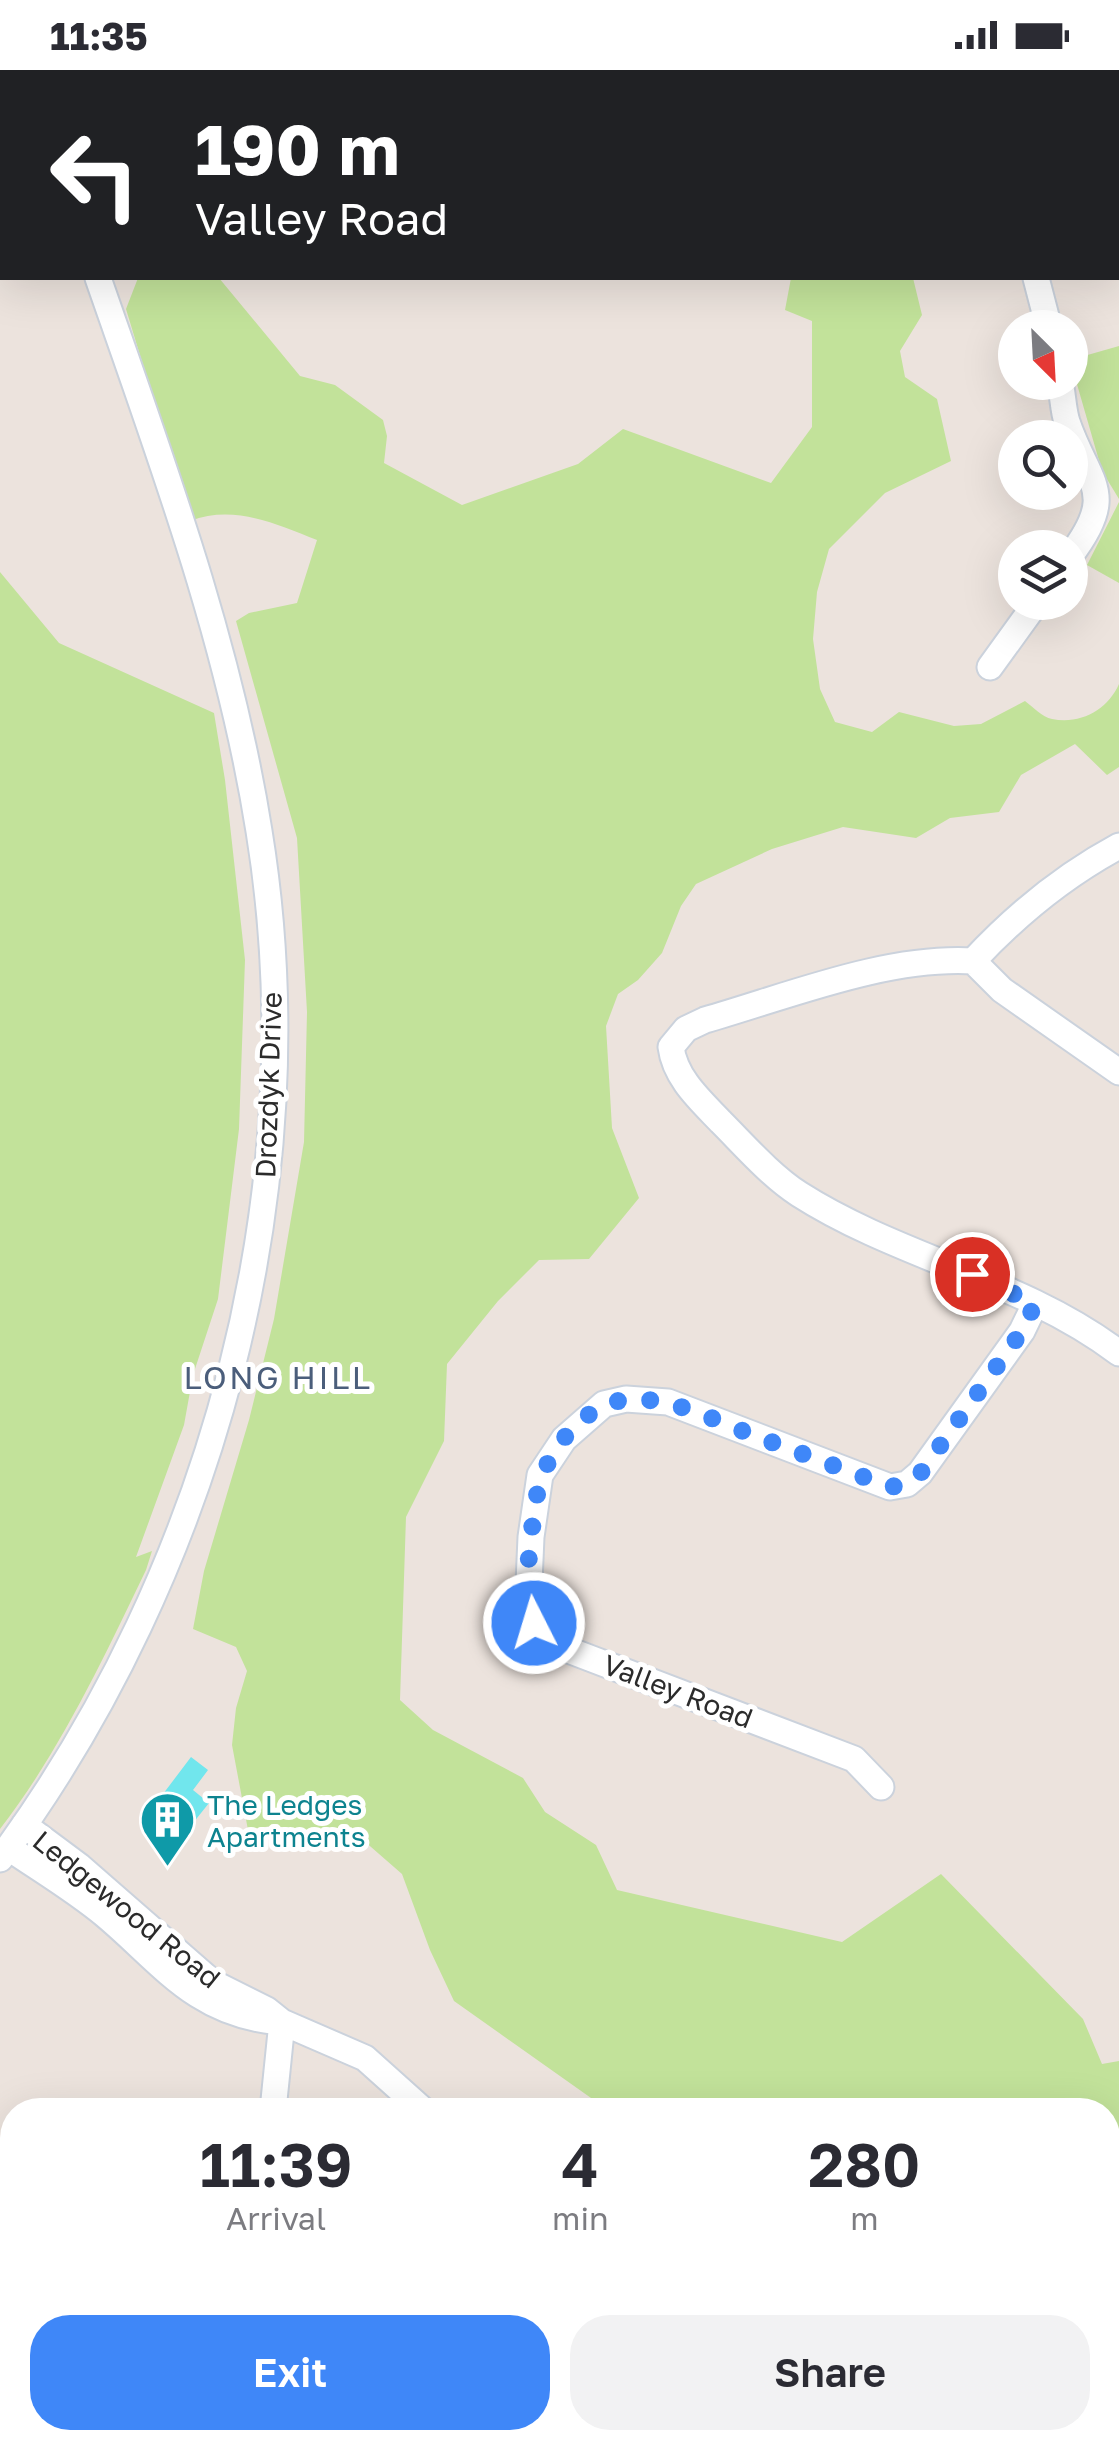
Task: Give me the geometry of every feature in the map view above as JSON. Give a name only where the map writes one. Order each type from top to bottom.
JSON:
[{"type":"street","name":"Drozdyk Drive","points":[[4,1853],[90,1719],[144,1614],[195,1488],[231,1373],[256,1249],[271,1134],[274,1017],[269,912],[260,834],[242,739],[218,640],[99,280]]},
{"type":"street","points":[[1037,280],[1044,310]]},
{"type":"street","points":[[1063,400],[1067,422],[1098,484],[1100,508],[1088,533]]},
{"type":"street","points":[[990,667],[1024,620]]},
{"type":"street","points":[[973,962],[1002,931],[1092,860],[1119,846]]},
{"type":"street","points":[[1119,1072],[1002,990],[973,962],[906,962],[723,1014],[686,1029],[672,1047],[673,1060],[695,1094],[796,1192],[894,1244],[1035,1304],[1119,1353]]},
{"type":"street","name":"Valley Road","points":[[882,1788],[854,1759],[558,1646],[544,1635],[528,1606],[531,1537],[540,1475],[564,1438],[587,1417],[604,1404],[626,1399],[668,1402],[890,1487],[907,1484],[920,1474],[1022,1331],[1035,1304]]},
{"type":"street","name":"Ledgewood Road","points":[[24,1825],[79,1866],[200,1974],[282,2022],[364,2058],[409,2098]]},
{"type":"street","name":"Ledgewood Road","points":[[4,1853],[94,1906],[202,2000],[238,2016],[282,2022]]},
{"type":"street","points":[[274,2098],[282,2022]]},
{"type":"green space","points":[[137,280],[221,280],[300,376],[335,385],[383,420],[387,436],[384,463],[462,505],[578,464],[623,429],[771,483],[812,427],[812,321],[785,310],[791,280],[913,280],[922,315],[900,351],[905,377],[937,399],[951,461],[885,493],[829,549],[817,592],[813,639],[820,689],[835,722],[872,732],[899,712],[954,726],[981,724],[1025,701],[1048,718],[1073,720],[1101,708],[1119,684],[1119,767],[1107,775],[1075,744],[1021,775],[999,812],[950,818],[916,838],[843,827],[772,849],[696,884],[681,906],[662,953],[638,980],[618,994],[606,1026],[612,1128],[639,1198],[589,1259],[539,1260],[498,1301],[447,1364],[444,1441],[406,1517],[400,1700],[433,1730],[523,1778],[545,1812],[596,1845],[617,1890],[842,1942],[941,1874],[1083,2019],[1102,2064],[1119,2061],[1119,2098],[591,2098],[454,2001],[402,1874],[363,1840],[271,1826],[248,1830],[232,1745],[236,1708],[247,1671],[236,1647],[193,1629],[204,1571],[274,1319],[304,1142],[307,1012],[297,838],[236,621],[249,613],[297,603],[317,540],[239,515],[206,516],[190,521],[126,309]]},
{"type":"green space","points":[[1119,346],[1119,499],[1102,471],[1082,400],[1088,400],[1088,355]]},
{"type":"green space","points":[[1119,502],[1119,583],[1088,563]]},
{"type":"green space","points":[[0,572],[59,643],[214,713],[245,960],[239,1129],[218,1299],[193,1375],[184,1425],[136,1557],[152,1551],[80,1703],[0,1829]]},
{"type":"water","points":[[191,1757],[208,1770],[193,1790],[209,1803],[193,1823],[160,1798]]},
{"type":"place","name":"The Ledges Apartments","points":[[168,1869]]},
{"type":"district","name":"LONG HILL","points":[[278,1377]]},
{"type":"route","points":[[534,1623],[528,1606],[531,1537],[540,1475],[564,1438],[587,1417],[604,1404],[626,1399],[668,1402],[890,1487],[907,1484],[920,1474],[1022,1331],[1035,1304],[972,1274]]}]
